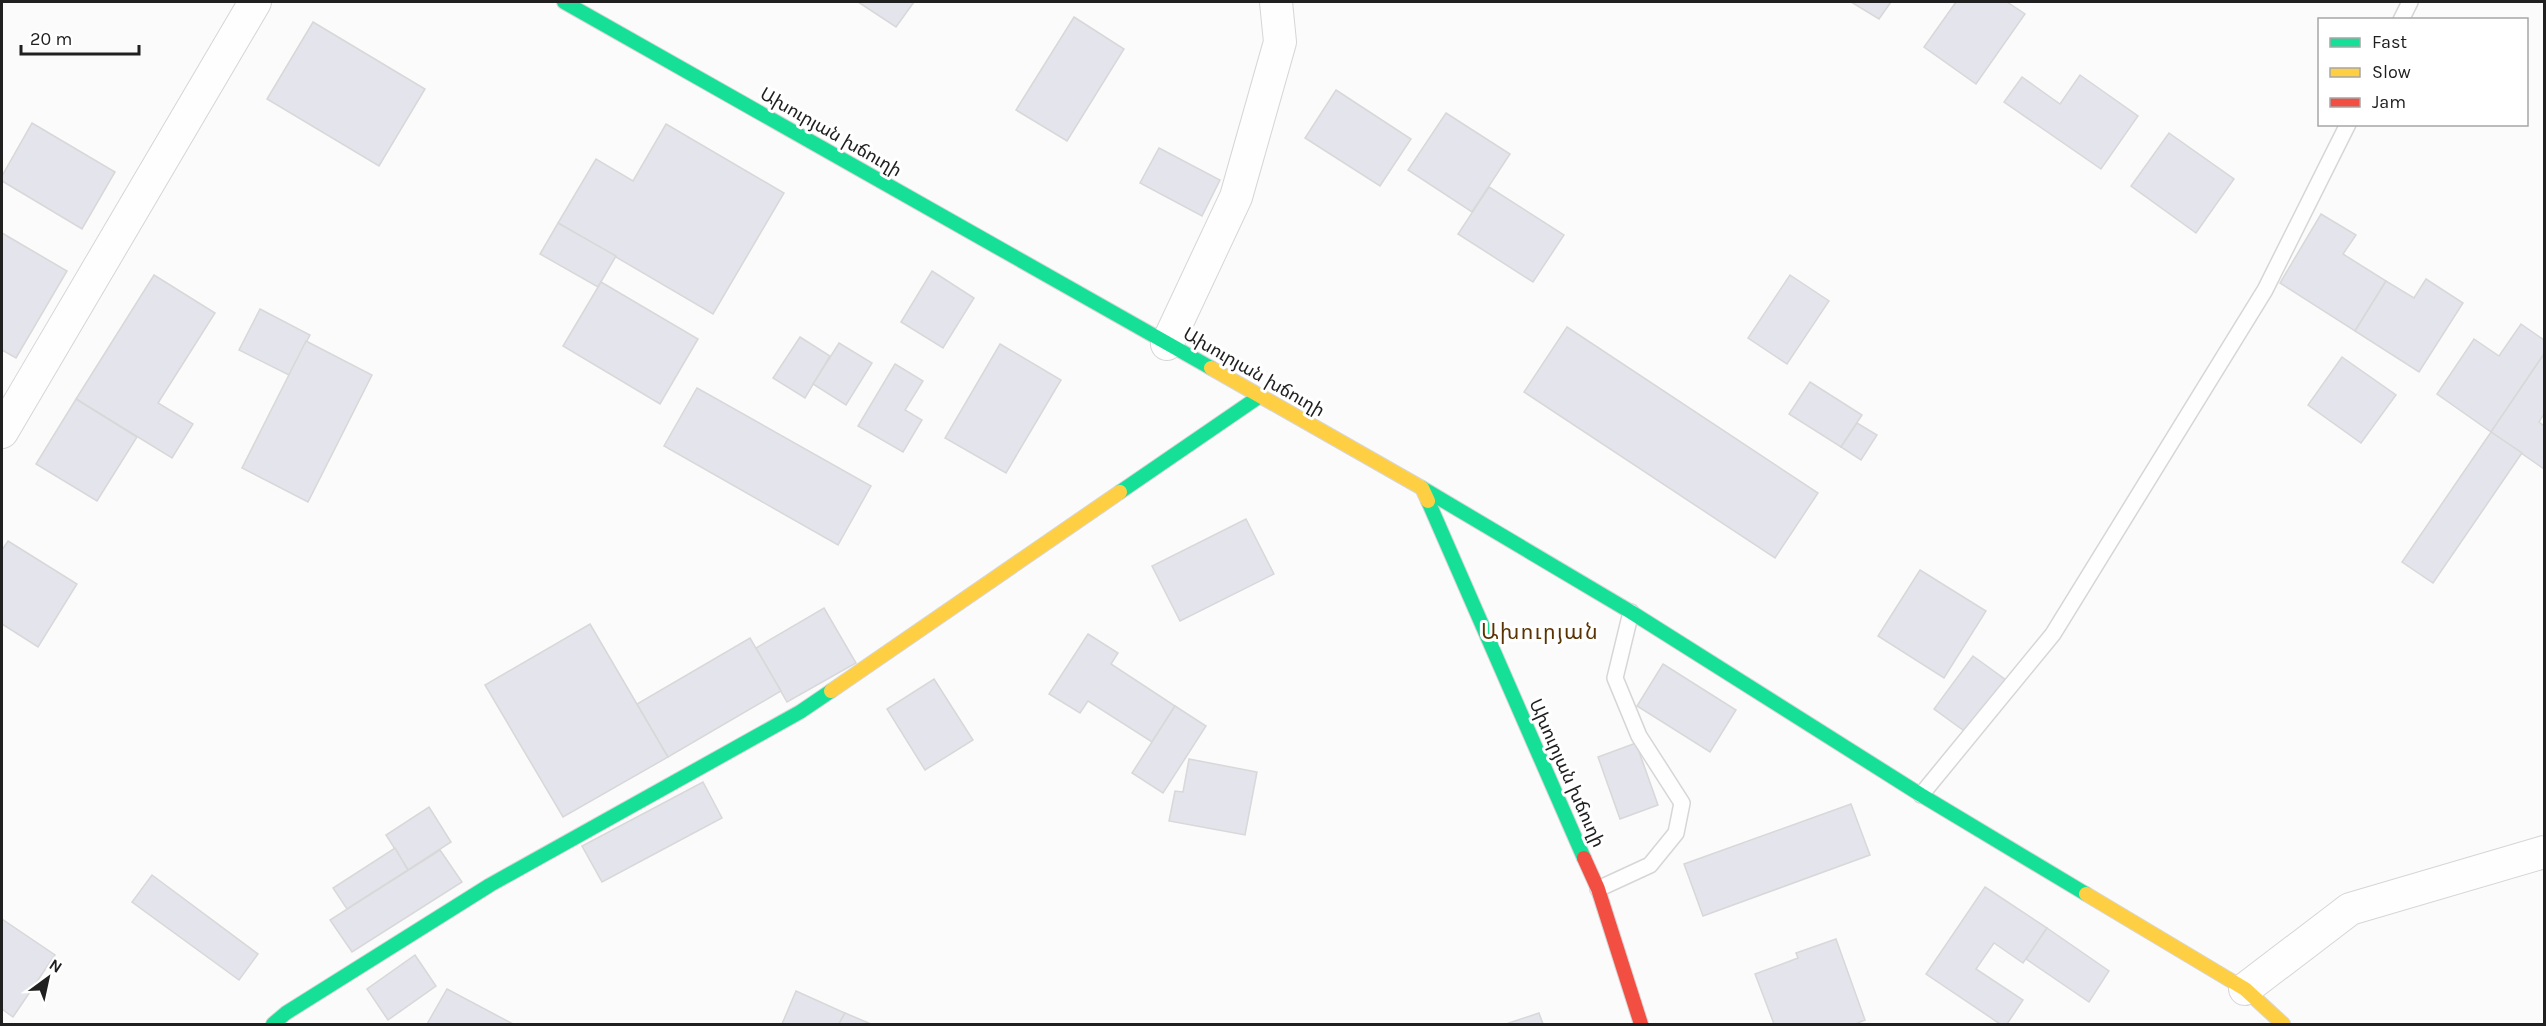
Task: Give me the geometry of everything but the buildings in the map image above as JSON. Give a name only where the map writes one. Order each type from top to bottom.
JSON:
[{"type":"street","points":[[2,432],[255,2]]},
{"type":"street","name":"Ախուրյան խճուղի","points":[[564,2],[1422,488],[1598,889],[1641,1024]]},
{"type":"street","points":[[1167,344],[1236,197],[1280,42],[1276,2]]},
{"type":"street","points":[[273,1024],[286,1013],[490,885],[800,712],[1260,396]]},
{"type":"street","points":[[1422,488],[1631,612],[1921,795],[2245,989],[2283,1024]]},
{"type":"street","points":[[2245,989],[2350,909],[2544,852]]},
{"type":"lane","points":[[2402,18],[2410,2]]},
{"type":"lane","points":[[1921,795],[2053,634],[2265,290],[2347,126]]},
{"type":"lane","points":[[1598,889],[1650,864],[1677,833],[1682,803],[1639,736],[1615,678],[1631,612]]},
{"type":"traffic: fast","points":[[564,2],[1211,368]]},
{"type":"traffic: fast","points":[[1120,492],[1260,396]]},
{"type":"traffic: fast","points":[[1422,488],[1631,612],[1921,795],[2086,894]]},
{"type":"traffic: fast","points":[[1428,501],[1584,858]]},
{"type":"traffic: fast","points":[[273,1024],[286,1013],[490,885],[800,712],[831,691]]},
{"type":"traffic: slow","points":[[1211,368],[1422,488],[1428,501]]},
{"type":"traffic: slow","points":[[831,691],[1120,492]]},
{"type":"traffic: slow","points":[[2086,894],[2245,989],[2283,1024]]},
{"type":"traffic: jam","points":[[1584,858],[1598,889],[1641,1024]]},
{"type":"district","name":"Ախուրյան","points":[[1540,632]]}]
